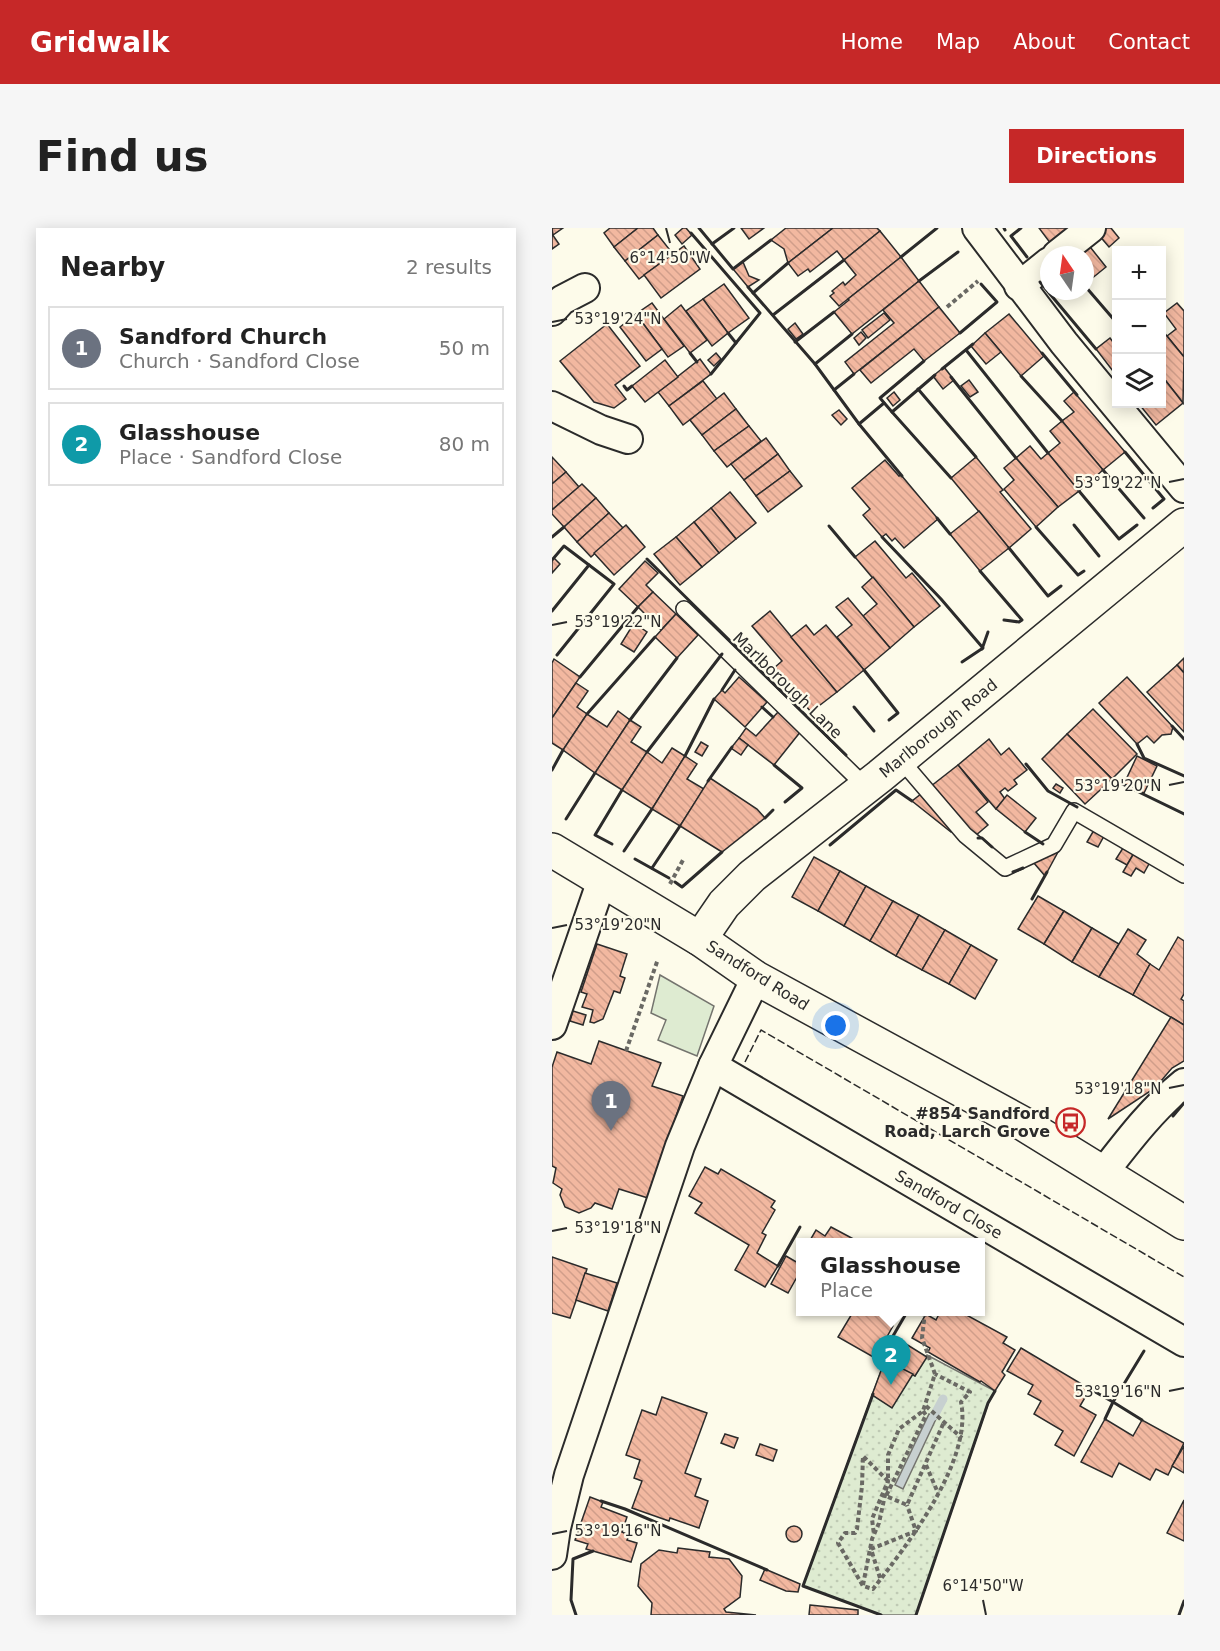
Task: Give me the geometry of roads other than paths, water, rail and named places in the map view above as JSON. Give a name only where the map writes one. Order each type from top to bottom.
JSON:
[{"type":"main road","name":"Marlborough Road","points":[[700,939],[724,904],[752,876],[866,787],[1184,525]]},
{"type":"main road","name":"Sandford Road","points":[[552,850],[700,939],[756,978],[1022,1123],[1184,1223]]},
{"type":"street","points":[[977,228],[1019,286],[1184,488]]},
{"type":"street","points":[[1068,246],[1090,228]]},
{"type":"street","points":[[1019,286],[1040,269]]},
{"type":"street","points":[[552,311],[562,300],[585,288]]},
{"type":"street","points":[[552,406],[601,430],[628,439]]},
{"type":"street","points":[[552,1025],[602,880]]},
{"type":"street","points":[[552,1555],[569,1475],[680,1146],[713,1066],[756,978]]},
{"type":"street","name":"Sandford Close","points":[[713,1066],[1184,1342]]},
{"type":"street","points":[[1102,1173],[1131,1136],[1169,1095],[1184,1083]]},
{"type":"lane","name":"Marlborough Lane","points":[[684,609],[866,787]]},
{"type":"lane","points":[[900,759],[965,835],[1005,868],[1054,845],[1074,811],[1184,875]]},
{"type":"waterway","points":[[934,1416],[943,1399]]},
{"type":"place","name":"#854 Sandford Road, Larch Grove","points":[[1071,1122]]},
{"type":"place","name":"Sandford Church","points":[[611,1131]]},
{"type":"place","name":"Glasshouse","points":[[891,1385]]}]
